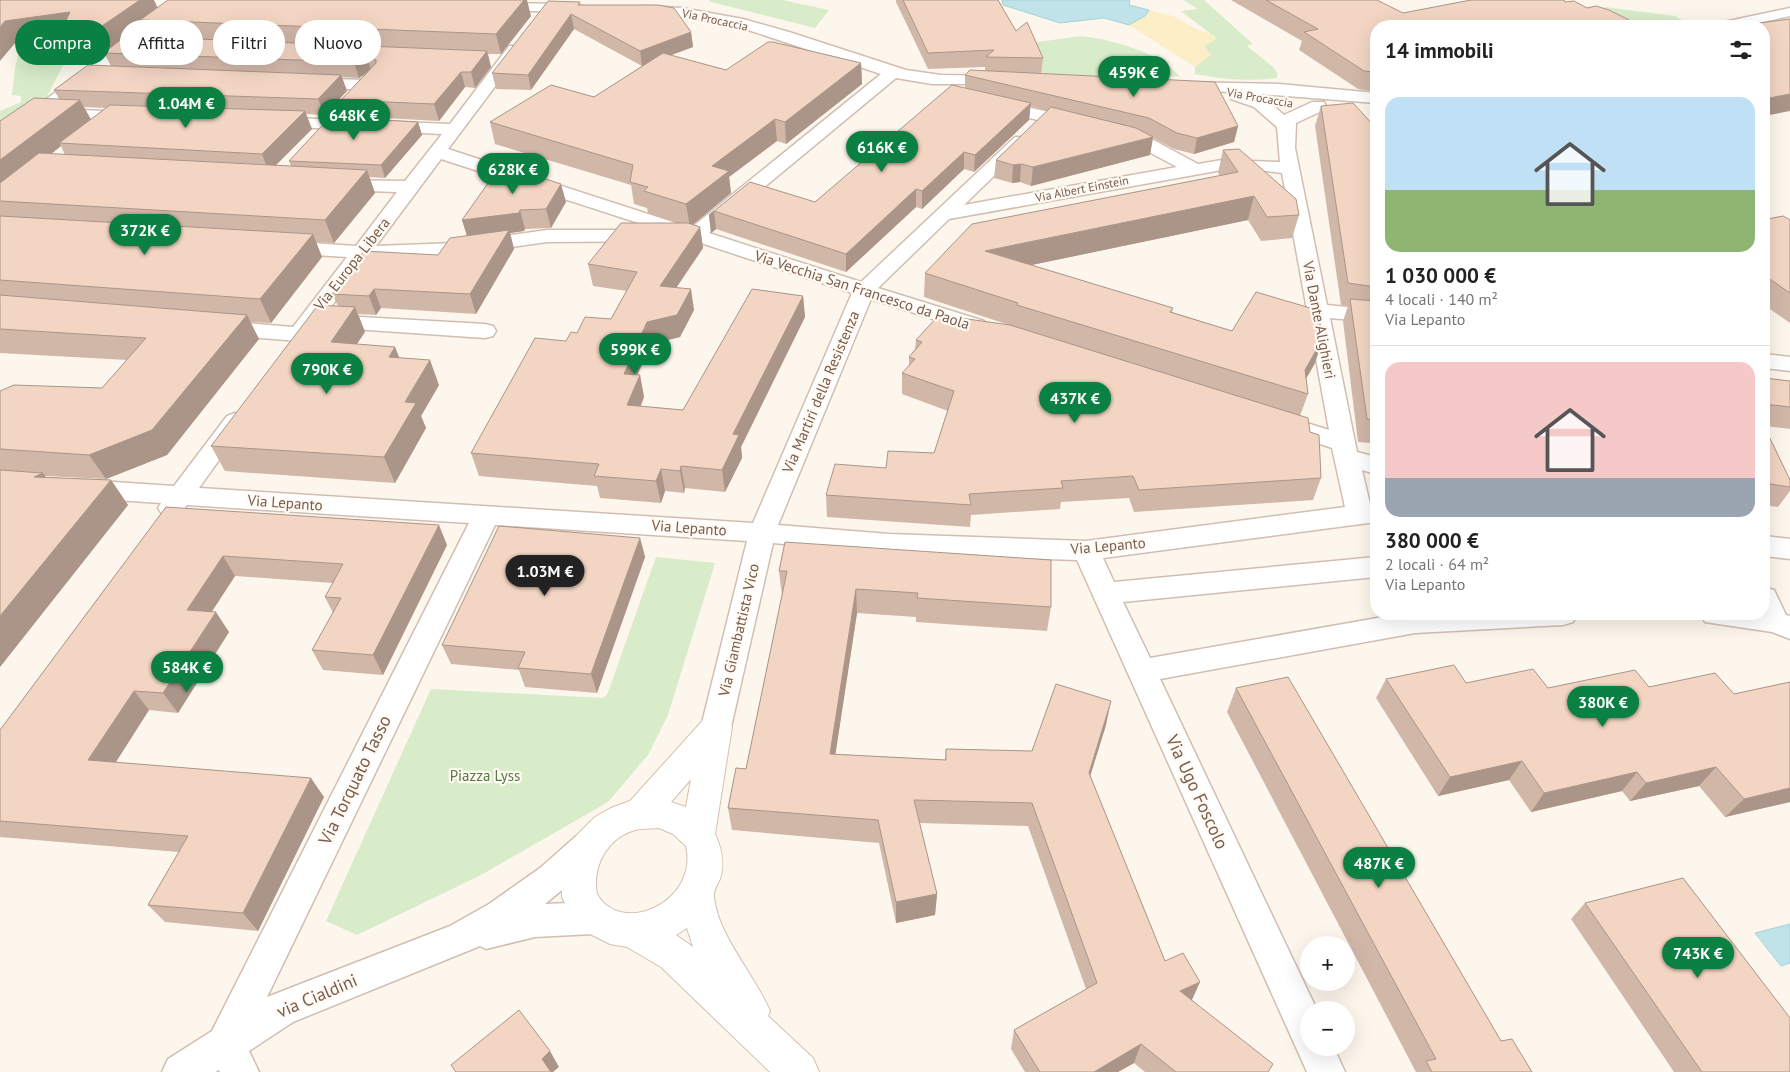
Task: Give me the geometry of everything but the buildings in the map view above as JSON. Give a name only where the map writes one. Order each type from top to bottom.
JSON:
[{"type":"street","points":[[164,20],[188,2]]},
{"type":"street","points":[[478,6],[597,8]]},
{"type":"street","points":[[536,22],[548,7]]},
{"type":"street","name":"Via Procaccia","points":[[626,9],[689,14],[754,28],[801,40],[859,63],[922,78],[1017,80]]},
{"type":"street","points":[[1755,20],[1790,12]]},
{"type":"street","points":[[1770,17],[1787,28]]},
{"type":"street","name":"Via Europa Libera","points":[[282,357],[524,38]]},
{"type":"street","points":[[0,142],[88,74],[120,52]]},
{"type":"street","points":[[486,60],[506,61]]},
{"type":"street","points":[[312,142],[378,71]]},
{"type":"street","points":[[264,246],[362,252],[455,249],[547,236],[693,236],[894,71]]},
{"type":"street","points":[[88,74],[118,75]]},
{"type":"street","points":[[922,78],[927,88],[964,97]]},
{"type":"street","points":[[296,82],[365,85]]},
{"type":"street","name":"Via Procaccia","points":[[1164,84],[1205,86],[1244,92],[1302,92],[1370,98]]},
{"type":"street","points":[[1244,92],[1260,103],[1280,122]]},
{"type":"street","points":[[1222,165],[1280,122],[1302,92]]},
{"type":"street","name":"Via Procaccia","points":[[1280,122],[1318,106],[1370,100]]},
{"type":"street","points":[[982,102],[1140,140],[1194,168]]},
{"type":"street","points":[[261,121],[340,112],[455,129]]},
{"type":"street","points":[[38,113],[152,118]]},
{"type":"street","points":[[91,134],[112,117]]},
{"type":"street","name":"Via Martiri della Resistenza","points":[[762,533],[864,290],[1046,117]]},
{"type":"street","name":"Via Dante Alighieri","points":[[1280,122],[1345,450],[1368,513]]},
{"type":"street","name":"Via Vecchia San Francesco da Paola","points":[[438,152],[693,236],[995,332]]},
{"type":"street","points":[[1222,165],[1258,165],[1290,169]]},
{"type":"street","name":"Via Albert Einstein","points":[[942,216],[1194,168],[1222,165]]},
{"type":"street","points":[[315,182],[410,188]]},
{"type":"street","points":[[1317,310],[1370,315]]},
{"type":"street","points":[[199,326],[485,331]]},
{"type":"street","points":[[1770,362],[1790,364]]},
{"type":"street","points":[[156,528],[248,403]]},
{"type":"street","points":[[1258,416],[1345,450],[1370,463]]},
{"type":"street","name":"Via Lepanto","points":[[60,488],[762,533],[889,544],[1086,551],[1368,513]]},
{"type":"street","name":"Via Torquato Tasso","points":[[232,1058],[486,516]]},
{"type":"street","name":"Via Giambattista Vico","points":[[698,835],[716,727],[762,533]]},
{"type":"street","points":[[1770,547],[1790,549]]},
{"type":"street","name":"Via Ugo Foscolo","points":[[1086,551],[1300,1014]]},
{"type":"street","points":[[1105,593],[1370,568]]},
{"type":"street","points":[[1770,606],[1783,625]]},
{"type":"street","points":[[1142,671],[1415,622],[1452,620]]},
{"type":"street","points":[[1752,620],[1783,625]]},
{"type":"street","name":"Via Giambattista Vico","points":[[640,814],[716,727]]},
{"type":"street","points":[[659,813],[679,819],[698,835],[706,853],[705,877],[696,897],[680,914],[660,926],[634,931],[612,928],[593,918],[580,900],[576,880],[587,848],[601,832],[619,820],[640,814],[659,813]]},
{"type":"street","name":"via Cialdini","points":[[461,938],[500,916],[538,890],[587,848]]},
{"type":"street","points":[[696,897],[710,943],[741,998],[791,1063]]},
{"type":"street","name":"via Cialdini","points":[[182,1072],[232,1058],[280,1008],[461,938],[535,921],[593,918]]},
{"type":"street","points":[[634,931],[674,954],[791,1063]]},
{"type":"street","points":[[1319,1056],[1326,1072]]},
{"type":"green space","points":[[709,0],[782,0],[829,10],[815,28]]},
{"type":"green space","points":[[1183,0],[1204,0],[1253,44],[1247,46],[1273,67],[1278,74],[1276,78],[1256,80],[1235,79],[1195,74],[1195,67],[1210,55],[1204,46],[1216,38],[1181,11],[1198,9]]},
{"type":"green space","points":[[1605,7],[1675,16],[1682,20],[1622,20],[1597,12]]},
{"type":"green space","points":[[1081,36],[1106,40],[1148,54],[1172,68],[1180,77],[1139,74],[1132,77],[1043,77],[1031,43]]},
{"type":"green space","points":[[16,65],[64,65],[46,98],[5,128],[0,127],[0,111],[21,102],[21,96],[12,95]]},
{"type":"green space","name":"Piazza Lyss","points":[[656,557],[715,563],[668,715],[648,755],[608,802],[481,875],[357,935],[326,921],[431,689],[603,698],[607,695]]},
{"type":"sand","points":[[1149,10],[1173,16],[1198,30],[1214,35],[1216,39],[1204,46],[1211,55],[1195,67],[1129,25],[1145,16]]},
{"type":"water","points":[[1002,0],[1130,0],[1129,5],[1149,10],[1145,16],[1129,25],[1104,18],[1060,23],[1003,5]]},
{"type":"water","points":[[1790,924],[1790,963],[1781,966],[1755,933]]}]
